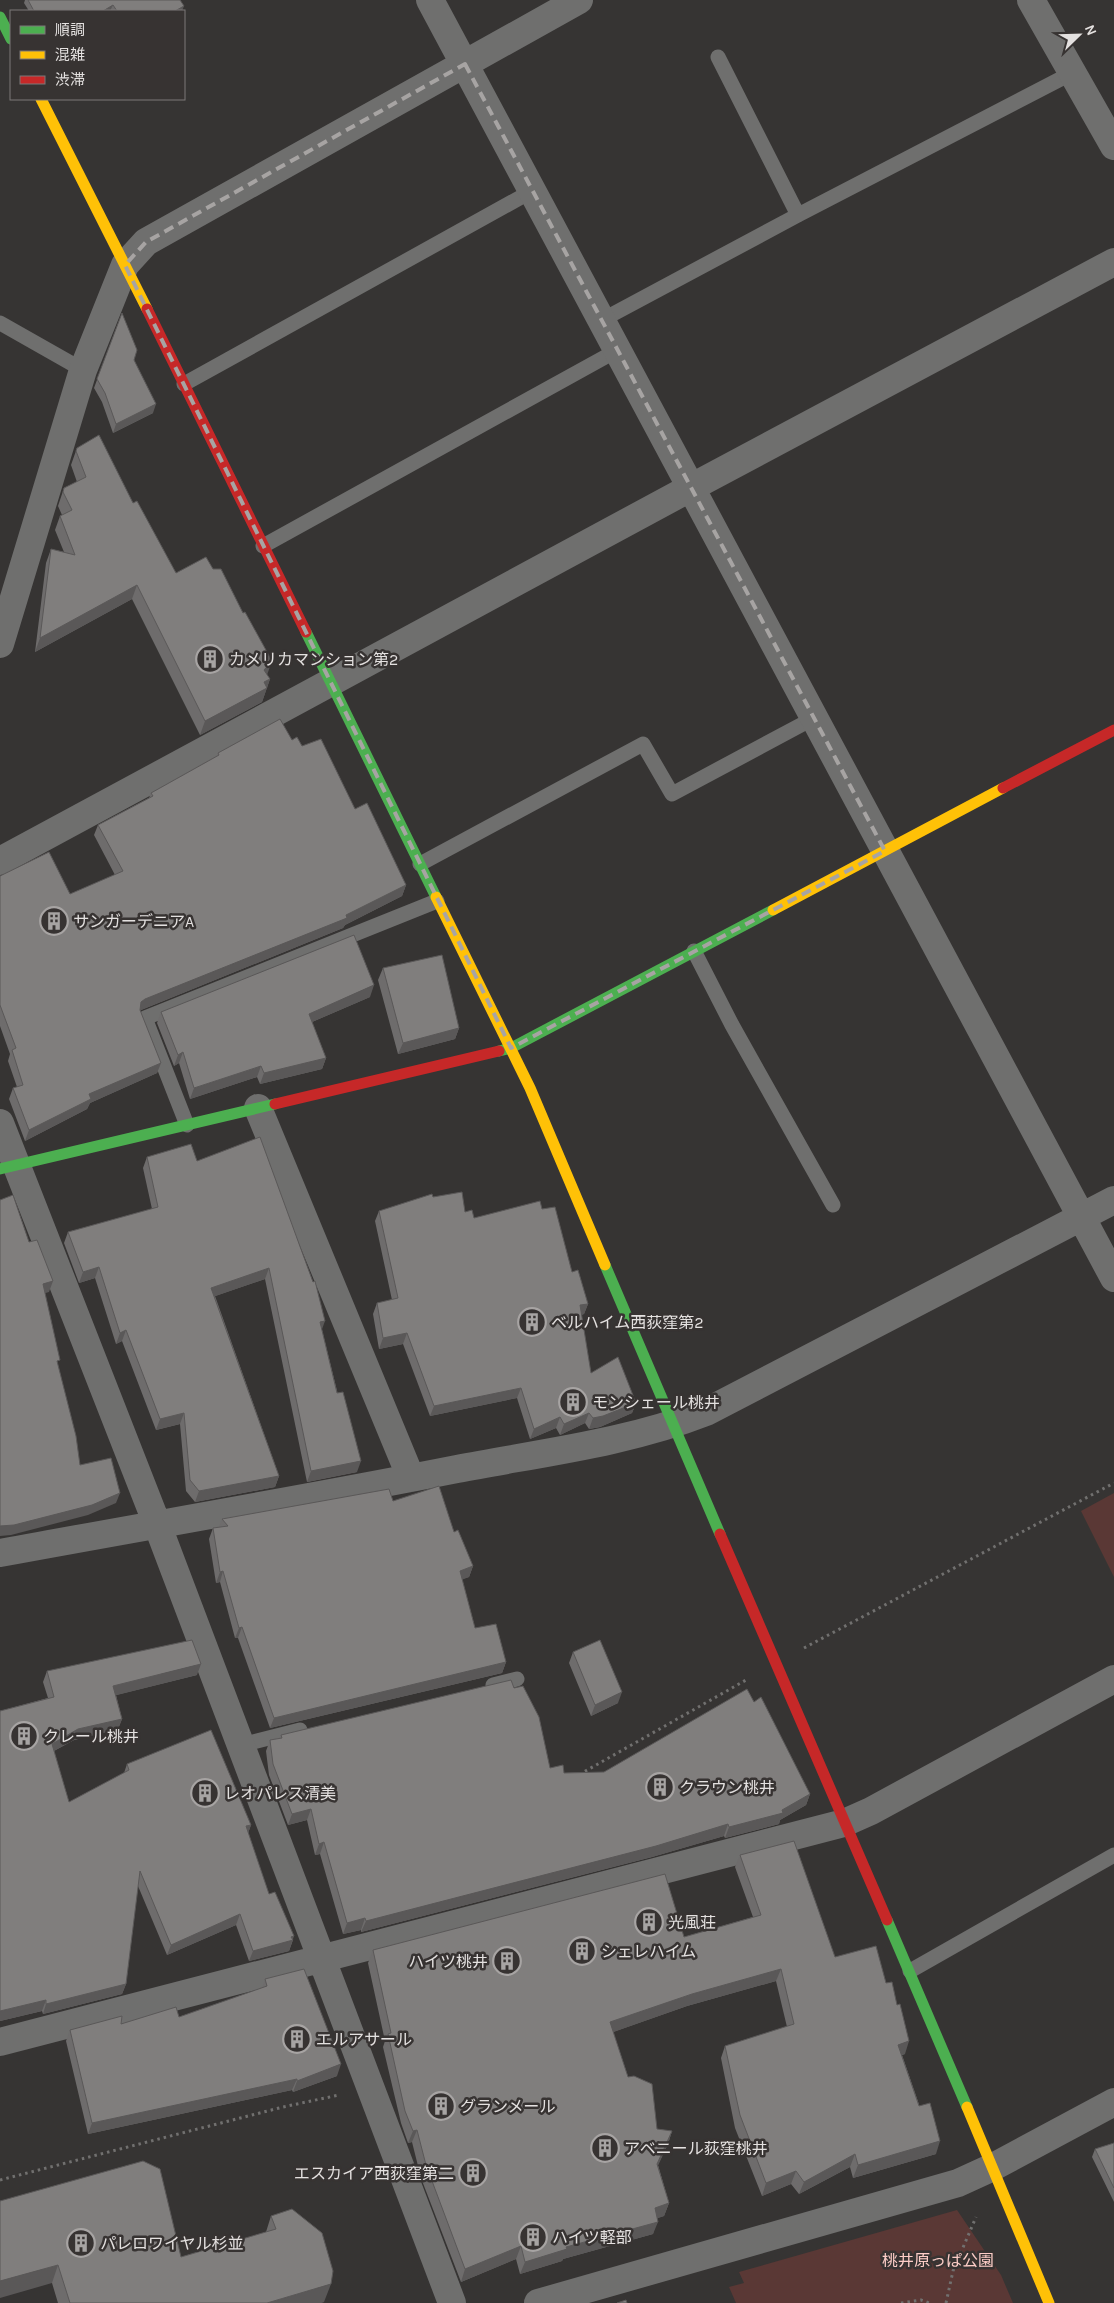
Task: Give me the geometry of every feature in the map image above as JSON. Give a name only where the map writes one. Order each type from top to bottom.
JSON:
[{"type":"street","points":[[430,0],[600,321],[692,487],[1114,1278]]},
{"type":"street","points":[[0,644],[7,595],[83,370],[125,265],[146,242],[579,0]]},
{"type":"street","points":[[1031,0],[1114,146]]},
{"type":"street","points":[[0,17],[10,37]]},
{"type":"street","points":[[42,100],[184,384],[511,1048],[844,1823],[910,1971],[1049,2303]]},
{"type":"street","points":[[0,861],[692,487],[1114,262]]},
{"type":"street","points":[[8,1167],[511,1048],[1114,730]]},
{"type":"street","points":[[258,1108],[411,1478]]},
{"type":"street","points":[[0,1123],[8,1167],[157,1524],[324,1960],[452,2303]]},
{"type":"street","points":[[0,1553],[411,1478],[634,1435],[674,1424],[706,1412],[1114,1200]]},
{"type":"street","points":[[0,2042],[324,1960],[844,1823],[871,1811],[1114,1678]]},
{"type":"street","points":[[538,2303],[958,2184],[1114,2102]]},
{"type":"lane","points":[[718,57],[798,215]]},
{"type":"lane","points":[[600,321],[798,215],[1072,73]]},
{"type":"lane","points":[[184,384],[532,191]]},
{"type":"lane","points":[[0,323],[83,370]]},
{"type":"lane","points":[[263,546],[616,350]]},
{"type":"lane","points":[[420,864],[643,744],[672,794],[814,718]]},
{"type":"lane","points":[[187,1125],[146,1018],[437,901]]},
{"type":"lane","points":[[694,951],[732,1025],[833,1205]]},
{"type":"lane","points":[[479,1688],[517,1679]]},
{"type":"lane","points":[[241,1745],[317,1726]]},
{"type":"lane","points":[[910,1971],[1114,1855]]},
{"type":"path","points":[[946,2303],[953,2271],[976,2216]]},
{"type":"path","points":[[901,2303],[921,2300],[929,2303]]},
{"type":"highlighted area","points":[[465,64],[885,851],[511,1048],[125,265],[146,242]]},
{"type":"green space","points":[[1114,1493],[1114,1577],[1081,1511]]},
{"type":"green space","name":"桃井原っぱ公園","points":[[957,2210],[1001,2275],[1013,2303],[736,2303],[729,2287],[744,2283],[739,2272]]},
{"type":"building","points":[[28,0],[180,0],[184,6],[177,10],[116,10],[113,5],[105,10],[33,10]]},
{"type":"building","points":[[122,313],[137,350],[134,360],[156,404],[116,424],[105,393],[97,379]]},
{"type":"building","points":[[99,435],[133,503],[137,501],[176,573],[206,557],[213,569],[221,569],[243,613],[245,612],[272,661],[264,670],[270,679],[264,682],[267,688],[205,721],[137,585],[40,638],[51,549],[75,555],[60,516],[72,510],[63,492],[64,488],[86,477],[76,451],[77,448]]},
{"type":"building","points":[[280,719],[292,740],[297,737],[302,746],[321,739],[355,809],[367,803],[406,885],[346,915],[347,918],[145,999],[141,1002],[140,1010],[161,1063],[89,1094],[91,1099],[29,1130],[13,1088],[23,1085],[12,1050],[16,1048],[0,1005],[0,876],[49,852],[70,894],[123,871],[98,825],[153,796],[151,793]]},
{"type":"building","points":[[354,935],[374,985],[309,1014],[326,1058],[264,1073],[261,1066],[194,1088],[183,1052],[178,1055],[161,1012]]},
{"type":"building","points":[[442,955],[459,1028],[403,1043],[383,968]]},
{"type":"building","points":[[260,1137],[313,1282],[315,1281],[325,1321],[320,1322],[337,1393],[343,1392],[361,1461],[311,1471],[269,1268],[211,1288],[279,1476],[199,1491],[190,1480],[184,1413],[160,1419],[126,1330],[120,1333],[99,1267],[83,1272],[68,1232],[158,1207],[147,1157],[191,1144],[197,1161]]},
{"type":"building","points":[[462,1192],[465,1212],[472,1210],[474,1218],[540,1201],[542,1209],[555,1207],[572,1272],[578,1270],[588,1304],[580,1305],[591,1373],[618,1357],[636,1403],[603,1416],[593,1418],[589,1413],[564,1424],[560,1417],[534,1429],[521,1388],[434,1406],[407,1333],[383,1338],[377,1303],[398,1298],[379,1211],[432,1194],[433,1197]]},
{"type":"building","points":[[13,1195],[29,1242],[37,1240],[53,1281],[43,1284],[60,1360],[57,1361],[76,1436],[80,1465],[111,1458],[120,1493],[92,1505],[14,1525],[0,1526],[0,1200]]},
{"type":"building","points":[[439,1486],[454,1532],[458,1530],[473,1566],[460,1571],[475,1628],[496,1624],[506,1662],[274,1718],[242,1627],[239,1628],[223,1571],[220,1572],[213,1528],[228,1526],[222,1519],[389,1489],[393,1501]]},
{"type":"building","points":[[192,1640],[201,1664],[113,1686],[122,1719],[78,1729],[52,1744],[69,1802],[129,1770],[127,1764],[211,1730],[251,1825],[246,1826],[269,1894],[275,1892],[294,1936],[291,1937],[293,1940],[253,1951],[240,1914],[171,1945],[140,1871],[126,1984],[46,2004],[46,2000],[0,2011],[0,1711],[54,1697],[47,1671]]},
{"type":"building","points":[[600,1640],[622,1692],[595,1705],[573,1652]]},
{"type":"building","points":[[511,1680],[514,1688],[523,1686],[539,1717],[550,1768],[563,1765],[564,1773],[604,1772],[747,1689],[754,1702],[761,1697],[810,1794],[782,1810],[783,1813],[729,1827],[728,1824],[656,1846],[366,1921],[365,1918],[347,1923],[324,1842],[319,1844],[311,1809],[292,1814],[273,1764],[270,1740],[282,1738],[281,1735]]},
{"type":"building","points":[[794,1841],[835,1957],[876,1946],[886,1983],[892,1982],[897,2005],[900,2004],[909,2041],[898,2045],[919,2106],[930,2103],[940,2141],[858,2165],[855,2154],[804,2182],[796,2171],[766,2183],[740,2115],[725,2046],[794,2024],[781,1969],[692,1994],[610,2022],[628,2077],[634,2076],[652,2084],[657,2129],[672,2131],[657,2164],[669,2203],[655,2208],[658,2222],[566,2247],[567,2249],[525,2262],[521,2246],[465,2269],[426,2165],[417,2130],[413,2131],[405,2111],[388,2034],[391,2033],[373,1950],[665,1874],[684,1937],[761,1915],[740,1855]]},
{"type":"building","points":[[304,1969],[341,2064],[297,2081],[297,2079],[92,2123],[70,2030],[122,2016],[121,2024],[176,2007],[179,2017],[267,1986],[265,1979]]},
{"type":"building","points":[[1114,2143],[1114,2188],[1095,2149]]},
{"type":"building","name":"パレロワイヤル杉並","points":[[143,2161],[160,2169],[181,2257],[276,2229],[271,2216],[292,2209],[322,2233],[333,2271],[331,2284],[267,2303],[70,2303],[58,2265],[0,2281],[0,2201]]},
{"type":"traffic: fast","points":[[0,17],[10,37]]},
{"type":"traffic: fast","points":[[306,632],[436,897]]},
{"type":"traffic: fast","points":[[499,1051],[511,1048],[773,910]]},
{"type":"traffic: fast","points":[[0,1169],[275,1104]]},
{"type":"traffic: fast","points":[[605,1265],[720,1534]]},
{"type":"traffic: fast","points":[[887,1920],[967,2107]]},
{"type":"traffic: slow","points":[[42,100],[147,309]]},
{"type":"traffic: slow","points":[[773,910],[1003,788]]},
{"type":"traffic: slow","points":[[436,897],[530,1088],[605,1265]]},
{"type":"traffic: slow","points":[[967,2107],[1049,2303]]},
{"type":"traffic: jam","points":[[147,309],[306,632]]},
{"type":"traffic: jam","points":[[1003,788],[1114,730]]},
{"type":"traffic: jam","points":[[275,1104],[499,1051]]},
{"type":"traffic: jam","points":[[720,1534],[887,1920]]},
{"type":"place","name":"カメリカマンション第2","points":[[210,659]]},
{"type":"place","name":"サンガーデニアA","points":[[54,921]]},
{"type":"place","name":"ベルハイム西荻窪第2","points":[[532,1322]]},
{"type":"place","name":"モンシェール桃井","points":[[573,1402]]},
{"type":"place","name":"クレール桃井","points":[[24,1736]]},
{"type":"place","name":"クラウン桃井","points":[[660,1787]]},
{"type":"place","name":"レオパレス清美","points":[[205,1793]]},
{"type":"place","name":"光風荘","points":[[649,1922]]},
{"type":"place","name":"シェレハイム","points":[[582,1951]]},
{"type":"place","name":"ハイツ桃井","points":[[507,1961]]},
{"type":"place","name":"エルアサール","points":[[297,2039]]},
{"type":"place","name":"グランメール","points":[[441,2106]]},
{"type":"place","name":"アベニール荻窪桃井","points":[[605,2148]]},
{"type":"place","name":"エスカイア西荻窪第二","points":[[473,2173]]},
{"type":"place","name":"ハイツ軽部","points":[[533,2237]]},
{"type":"place","name":"パレロワイヤル杉並","points":[[81,2243]]}]
